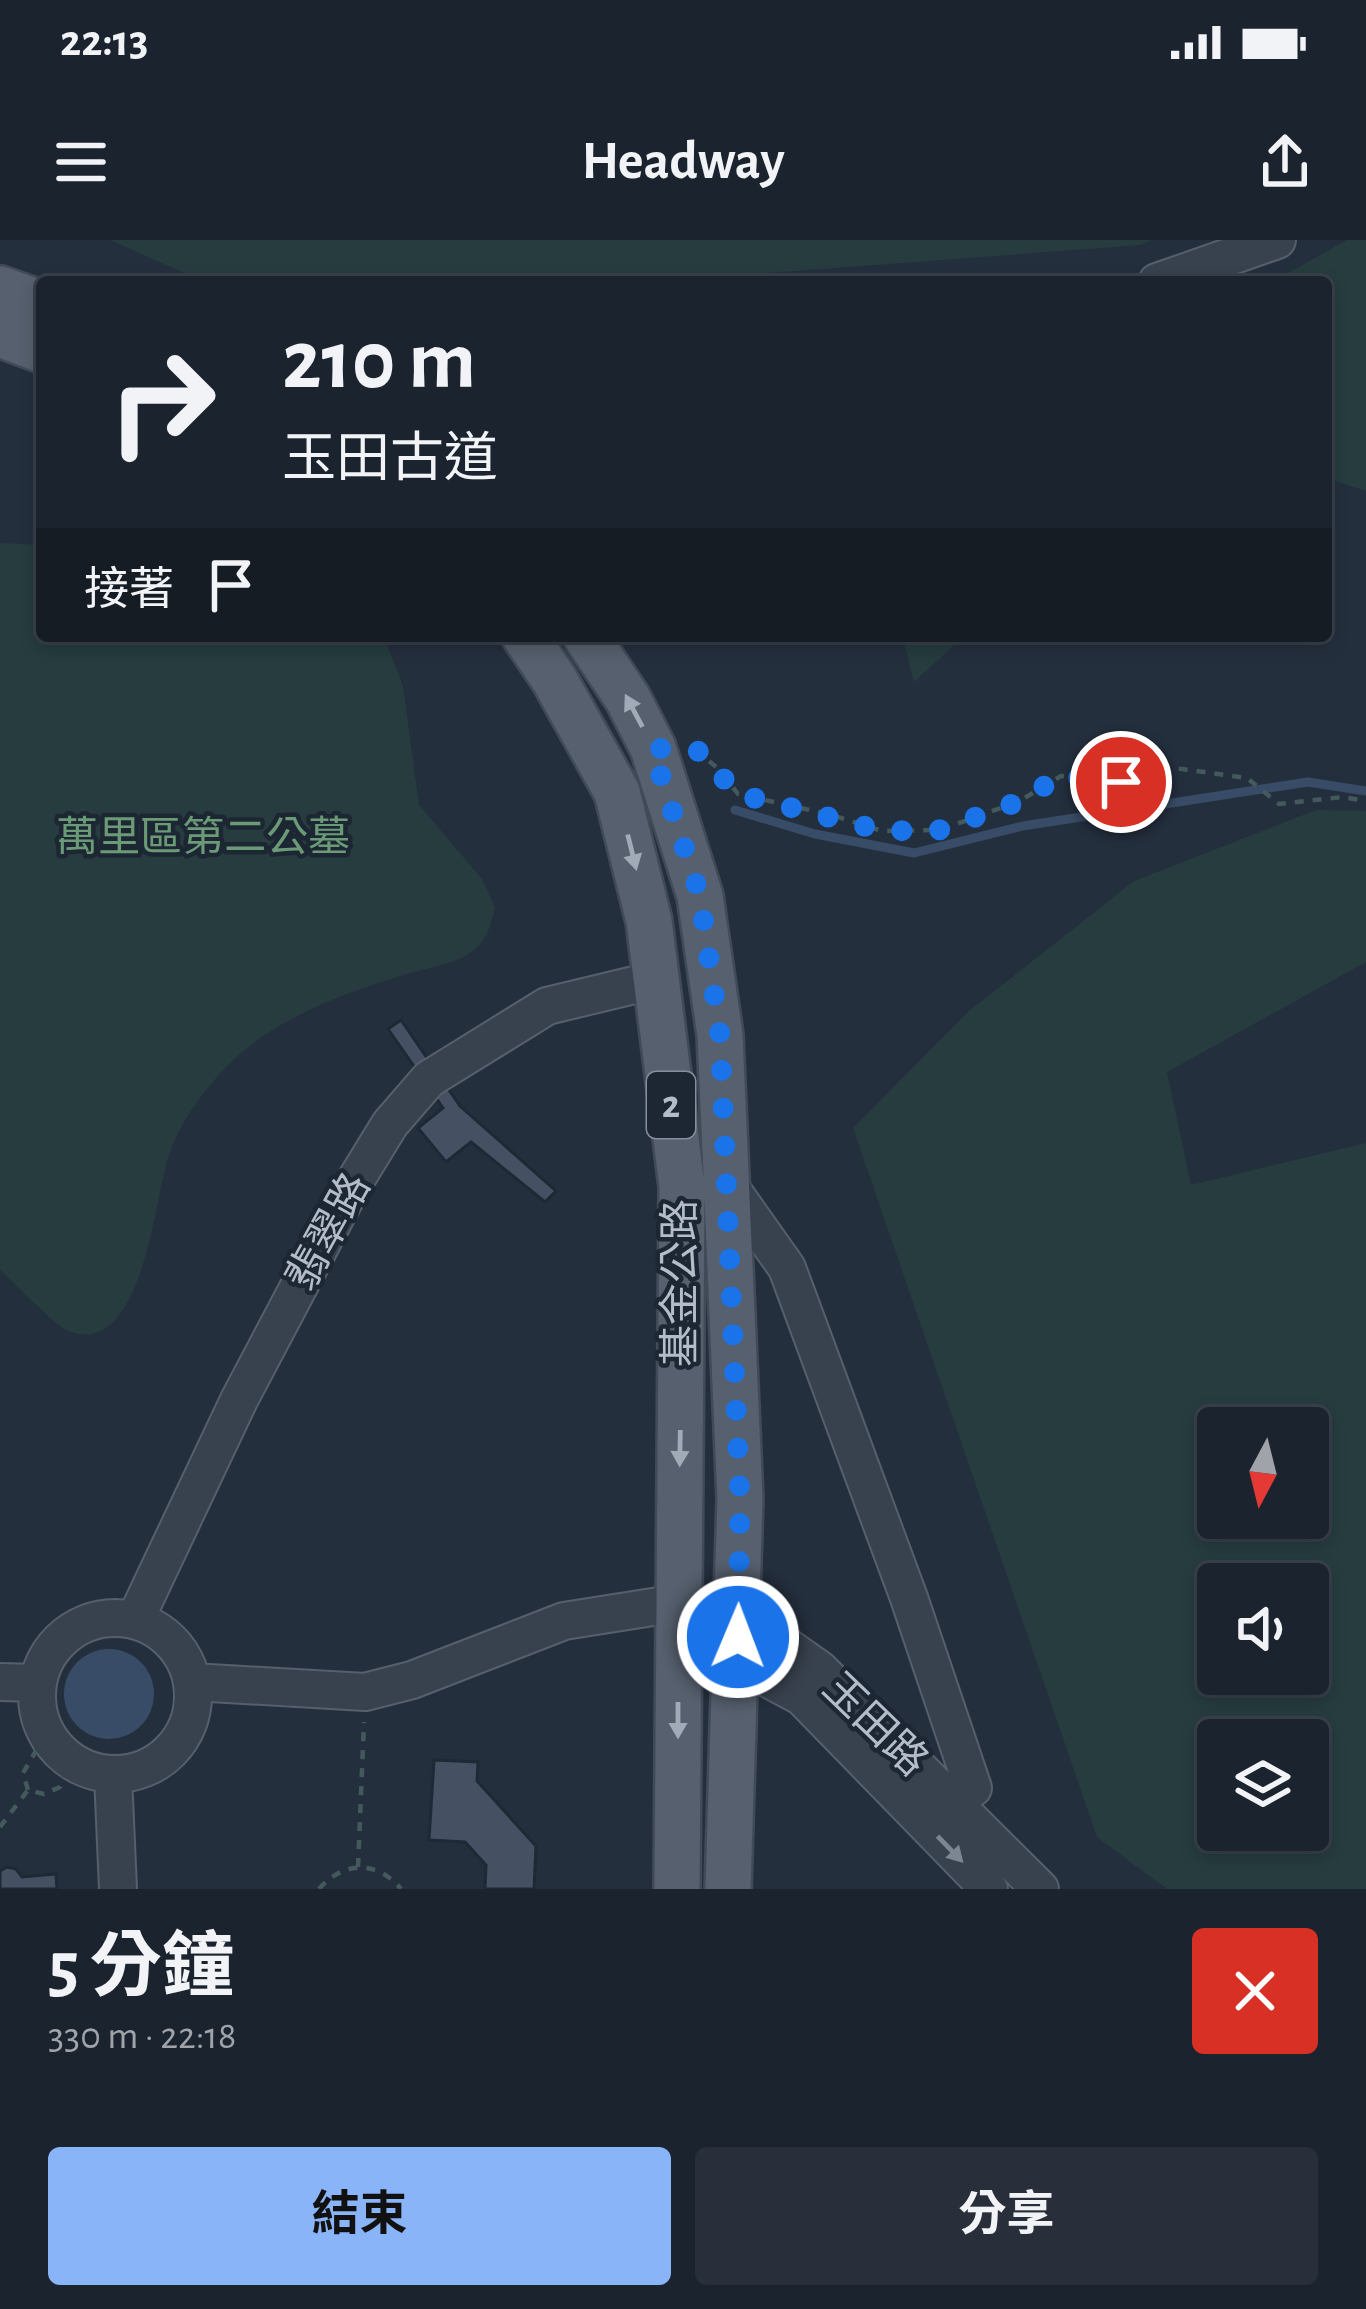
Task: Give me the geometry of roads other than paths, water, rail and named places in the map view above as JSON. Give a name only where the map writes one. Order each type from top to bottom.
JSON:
[{"type":"main road","points":[[0,289],[36,302]]},
{"type":"main road","points":[[0,334],[36,348]]},
{"type":"main road","name":"基金公路","points":[[529,642],[617,792],[649,921],[682,1187],[677,1889]]},
{"type":"main road","name":"基金公路","points":[[590,642],[628,699],[652,748],[700,896],[720,1035],[740,1499],[728,1889]]},
{"type":"street","points":[[1174,276],[1277,240]]},
{"type":"street","name":"翡翠路","points":[[134,1620],[239,1400],[390,1124],[429,1079],[547,1006],[656,980]]},
{"type":"street","points":[[728,1183],[787,1268],[909,1598],[973,1788]]},
{"type":"street","points":[[193,1682],[365,1692],[412,1680],[564,1621],[678,1603]]},
{"type":"street","name":"玉田路","points":[[678,1603],[738,1612],[819,1669],[1040,1889]]},
{"type":"street","name":"玉田路","points":[[678,1603],[737,1661],[802,1697],[989,1889]]},
{"type":"street","points":[[92,1620],[134,1620],[155,1628],[186,1660],[193,1682],[193,1710],[183,1736],[165,1756],[141,1770],[90,1771],[57,1747],[36,1701],[18,1682],[72,1630],[92,1620]]},
{"type":"street","points":[[113,1774],[118,1889]]},
{"type":"water","points":[[109,1649],[126,1652],[141,1662],[151,1677],[151,1711],[141,1726],[126,1736],[109,1739],[92,1736],[77,1726],[67,1711],[64,1694],[67,1677],[77,1662],[92,1652]]},
{"type":"waterway","points":[[735,810],[815,834],[914,853],[1023,826],[1308,782],[1366,791]]},
{"type":"park label","name":"萬里區第二公墓","points":[[203,838]]}]
